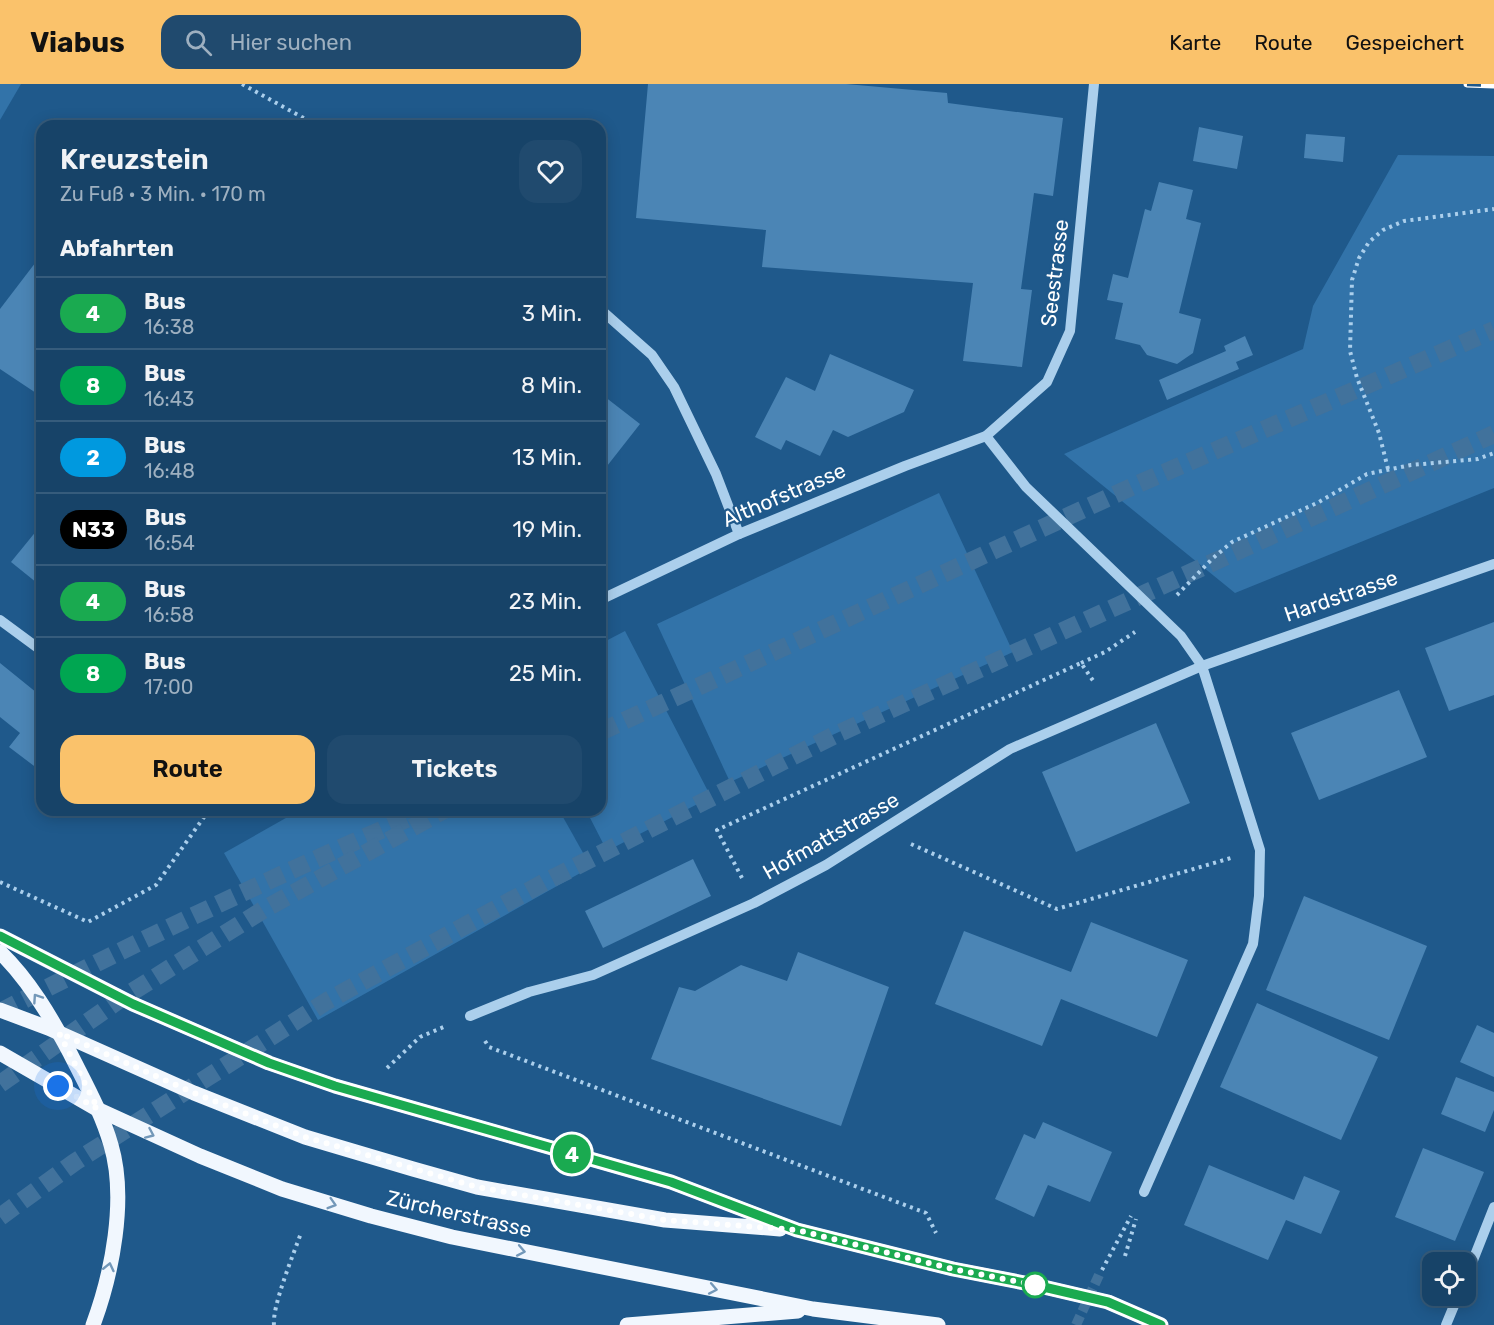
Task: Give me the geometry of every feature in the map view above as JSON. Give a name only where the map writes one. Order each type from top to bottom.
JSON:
[{"type":"main road","name":"Zürcherstrasse","points":[[0,936],[133,1004],[280,1067],[346,1089],[671,1182],[797,1230],[953,1269],[1108,1302],[1161,1325]]},
{"type":"main road","points":[[0,952],[23,977],[59,1033],[98,1109],[115,1161],[118,1201],[112,1251],[101,1303],[93,1325]]},
{"type":"main road","name":"Zürcherstrasse","points":[[0,1010],[59,1033],[194,1093],[305,1137],[477,1187],[665,1220],[797,1230]]},
{"type":"main road","name":"Zürcherstrasse","points":[[0,1053],[98,1109],[200,1156],[282,1189],[371,1216],[463,1239],[813,1309],[938,1325]]},
{"type":"main road","points":[[627,1325],[696,1321],[813,1309]]},
{"type":"street","name":"Seestrasse","points":[[986,436],[1047,382],[1070,331],[1094,84]]},
{"type":"street","points":[[606,314],[652,355],[674,387],[716,474],[740,534]]},
{"type":"street","name":"Althofstrasse","points":[[606,597],[740,534],[905,466],[986,436]]},
{"type":"street","points":[[986,436],[1026,487],[1180,636],[1202,666],[1260,850],[1259,896],[1253,944],[1144,1192]]},
{"type":"street","name":"Hardstrasse","points":[[1202,666],[1494,564]]},
{"type":"street","points":[[0,620],[36,647]]},
{"type":"street","name":"Hofmattstrasse","points":[[470,1016],[529,992],[593,975],[754,903],[826,865],[1010,749],[1202,666]]},
{"type":"street","points":[[1476,1253],[1494,1207]]},
{"type":"street","points":[[1446,1325],[1454,1306]]},
{"type":"path","points":[[243,84],[307,120]]},
{"type":"path","points":[[1388,469],[1379,433],[1357,378],[1350,351],[1352,280],[1359,258],[1369,242],[1383,230],[1404,221],[1494,209]]},
{"type":"path","points":[[754,903],[717,830],[1105,652],[1158,615],[1213,558],[1232,542],[1319,502],[1367,474],[1388,469],[1478,459],[1494,453]]},
{"type":"path","points":[[1081,663],[1094,681],[1106,709]]},
{"type":"path","points":[[0,882],[88,922],[156,885],[204,816]]},
{"type":"path","points":[[882,831],[1057,909],[1260,850]]},
{"type":"path","points":[[387,1069],[420,1037],[470,1016],[489,1047],[926,1213],[953,1269]]},
{"type":"path","points":[[1125,1256],[1144,1192]]},
{"type":"path","points":[[1099,1275],[1144,1192]]},
{"type":"path","points":[[274,1325],[273,1319],[282,1286],[301,1233]]},
{"type":"shaded area","points":[[0,84],[21,84],[0,120]]},
{"type":"shaded area","points":[[1398,155],[1494,156],[1494,488],[1235,593],[1064,454],[1303,349],[1313,306]]},
{"type":"shaded area","points":[[939,493],[1013,652],[730,782],[657,624]]},
{"type":"shaded area","points":[[625,631],[711,797],[607,851],[589,816],[606,816],[606,641]]},
{"type":"shaded area","points":[[289,816],[562,816],[591,867],[318,1020],[224,853]]},
{"type":"building","points":[[648,84],[846,84],[947,93],[948,103],[1063,118],[1053,196],[1034,193],[1021,289],[1032,290],[1022,367],[963,361],[973,283],[762,267],[766,230],[636,218]]},
{"type":"building","points":[[1199,127],[1243,136],[1237,169],[1193,161]]},
{"type":"building","points":[[1306,134],[1345,137],[1343,162],[1304,158]]},
{"type":"building","points":[[1159,182],[1193,190],[1186,219],[1201,223],[1179,313],[1201,319],[1193,353],[1177,364],[1147,355],[1140,345],[1115,339],[1123,303],[1107,300],[1113,274],[1128,278],[1145,209],[1151,211]]},
{"type":"building","points":[[36,262],[36,393],[0,369],[0,309]]},
{"type":"building","points":[[1245,336],[1253,355],[1236,362],[1239,369],[1167,400],[1159,380],[1226,351],[1224,346]]},
{"type":"building","points":[[830,354],[914,390],[904,412],[848,437],[833,430],[820,456],[786,440],[781,450],[755,437],[786,377],[815,391]]},
{"type":"building","points":[[606,398],[640,424],[606,467]]},
{"type":"building","points":[[36,531],[36,582],[11,562]]},
{"type":"building","points":[[1494,622],[1494,695],[1449,711],[1425,648]]},
{"type":"building","points":[[0,663],[36,692],[36,767],[9,747],[20,733],[0,717]]},
{"type":"building","points":[[1399,690],[1427,757],[1319,800],[1291,733]]},
{"type":"building","points":[[1156,723],[1190,803],[1076,852],[1042,772]]},
{"type":"building","points":[[693,859],[711,896],[603,948],[585,911]]},
{"type":"building","points":[[1304,896],[1427,946],[1389,1040],[1266,990]]},
{"type":"building","points":[[1091,922],[1188,960],[1157,1037],[1061,999],[1042,1046],[935,1004],[964,931],[1071,972]]},
{"type":"building","points":[[798,952],[889,987],[841,1126],[651,1059],[679,987],[695,991],[741,965],[787,981]]},
{"type":"building","points":[[1257,1003],[1378,1057],[1341,1140],[1220,1087]]},
{"type":"building","points":[[1477,1025],[1494,1033],[1494,1077],[1460,1062]]},
{"type":"building","points":[[1456,1077],[1494,1092],[1494,1110],[1485,1132],[1441,1114]]},
{"type":"building","points":[[1043,1122],[1112,1152],[1090,1202],[1048,1185],[1034,1217],[995,1199],[1024,1134],[1035,1139]]},
{"type":"building","points":[[1423,1148],[1484,1172],[1455,1241],[1395,1217]]},
{"type":"building","points":[[1209,1165],[1294,1200],[1304,1176],[1340,1191],[1321,1234],[1286,1220],[1268,1260],[1184,1225]]},
{"type":"tunnel","points":[[606,729],[1138,484],[1494,330]]},
{"type":"tunnel","points":[[0,1217],[75,1162],[327,1001],[545,882],[835,735],[1494,434]]},
{"type":"tunnel","points":[[0,1084],[119,1000],[263,910],[433,816]]},
{"type":"tunnel","points":[[0,1012],[203,912],[409,818]]},
{"type":"tunnel","points":[[1076,1325],[1099,1275]]},
{"type":"railway","points":[[1467,84],[1494,85]]},
{"type":"bus line","name":"4","points":[[0,936],[133,1004],[269,1063],[335,1086],[671,1182],[797,1230],[953,1269],[1108,1302],[1161,1325]]},
{"type":"route","points":[[58,1086],[98,1109],[59,1033],[194,1093],[305,1137],[477,1187],[665,1220],[797,1230],[953,1269],[1035,1285]]}]
